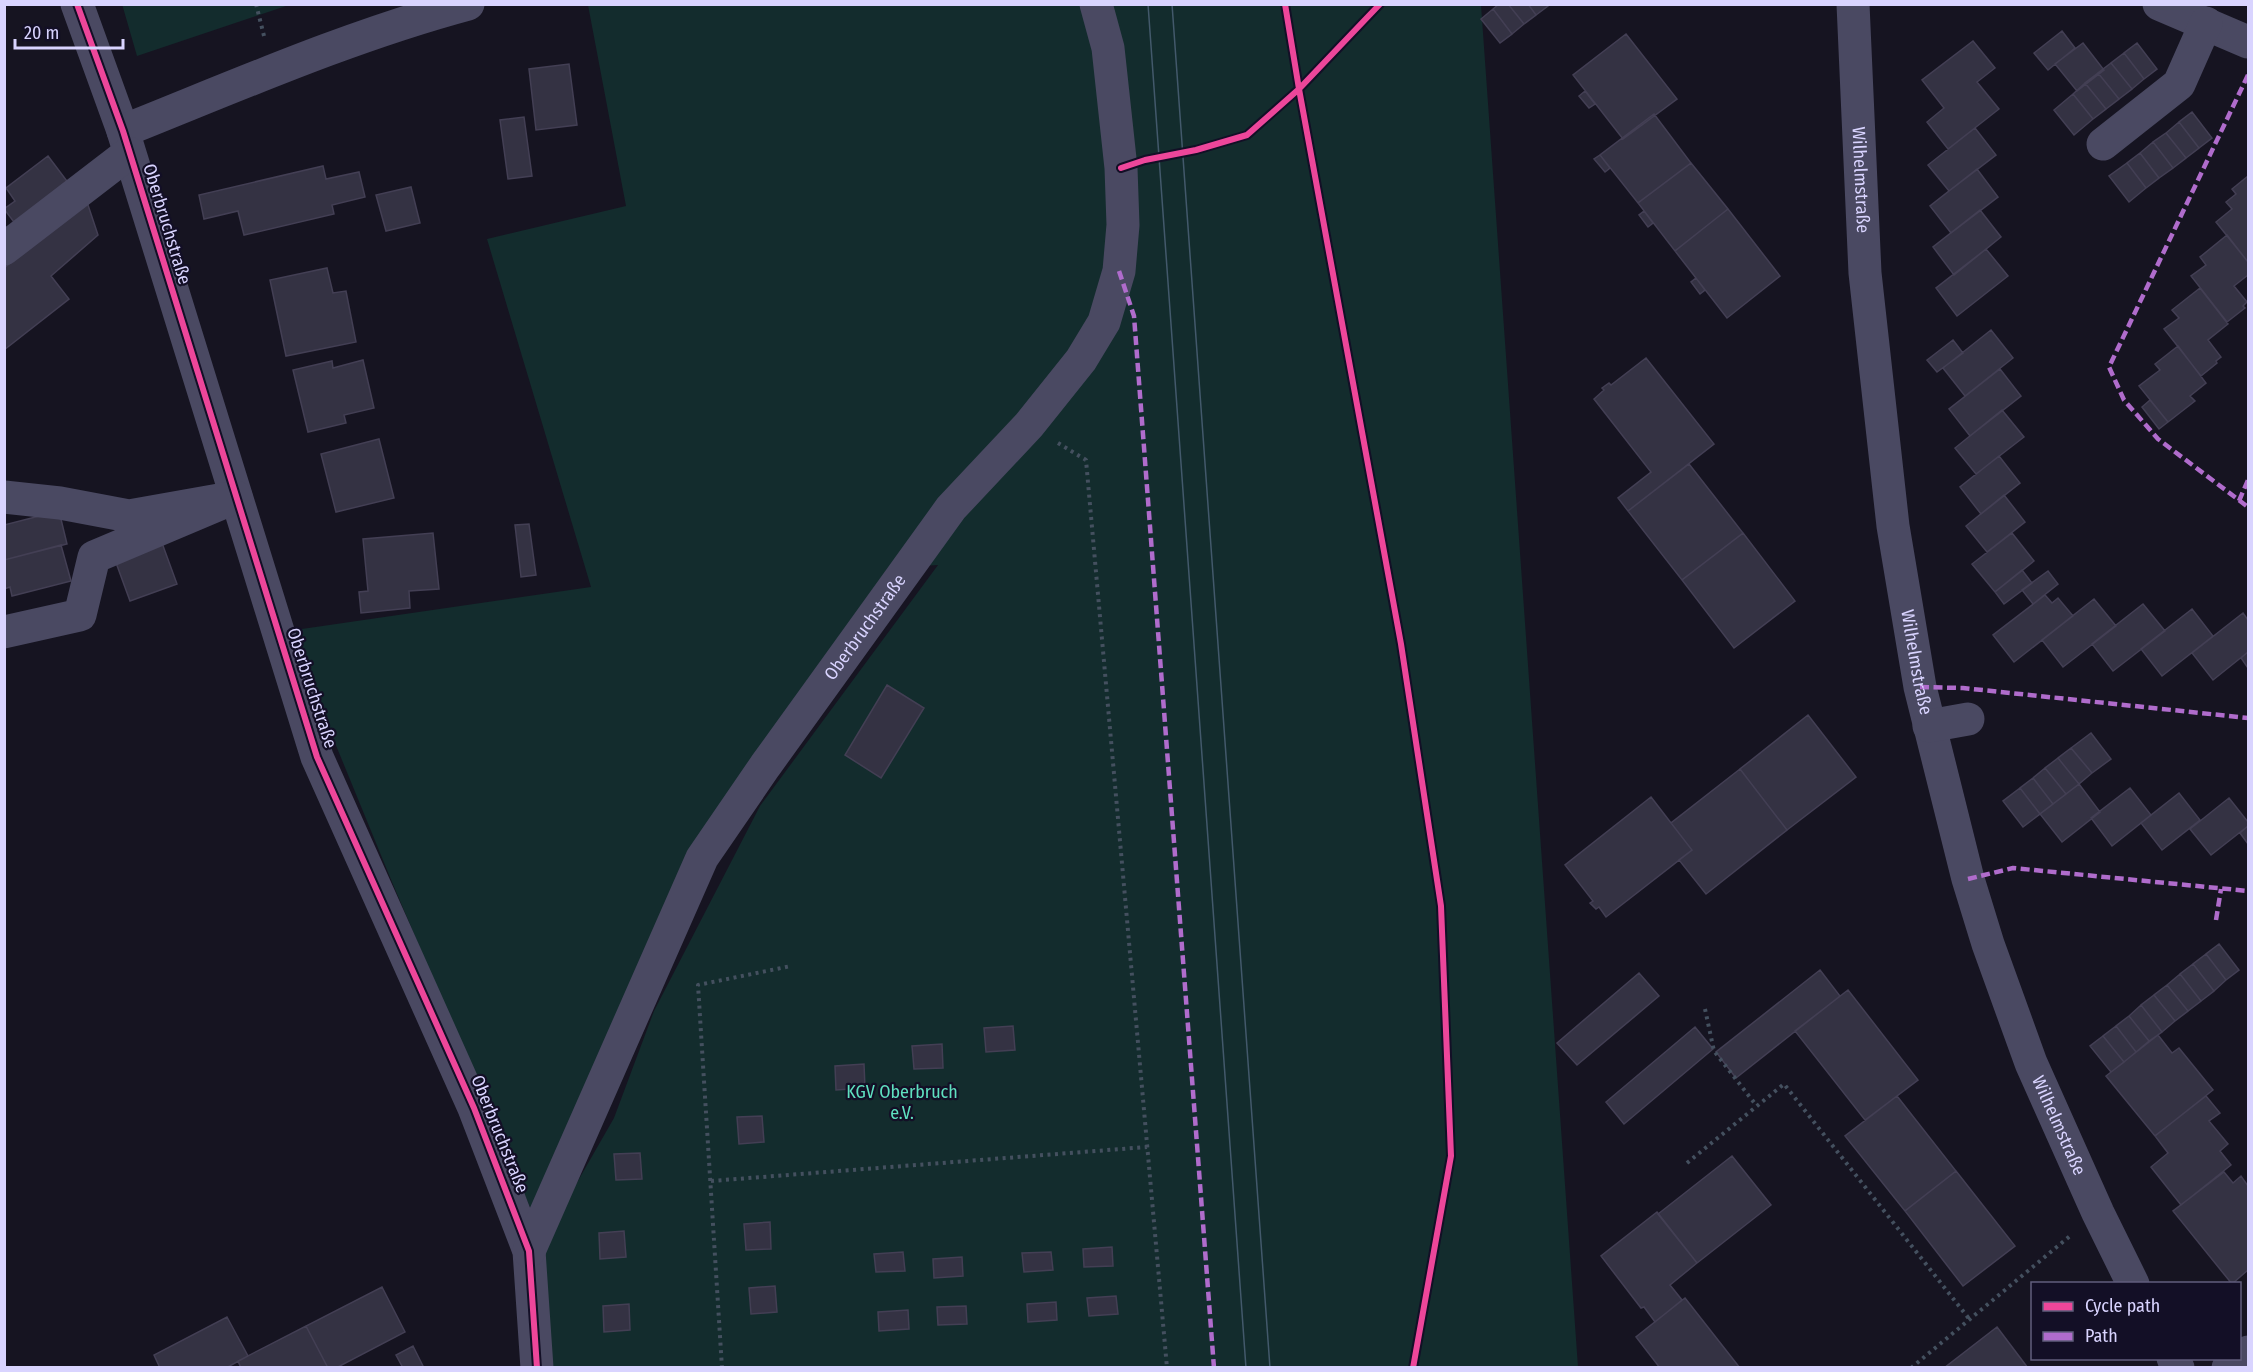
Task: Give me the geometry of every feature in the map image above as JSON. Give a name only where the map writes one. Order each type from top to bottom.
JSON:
[{"type":"street","name":"Oberbruchstraße","points":[[77,4],[126,142],[317,757],[474,1108],[529,1251],[537,1368]]},
{"type":"street","name":"Oberbruchstraße","points":[[4,249],[126,142],[273,72],[415,18],[468,4]]},
{"type":"street","name":"Oberbruchstraße","points":[[529,1251],[702,858],[951,508],[1029,425],[1081,360],[1104,322],[1119,271],[1123,225],[1120,168],[1108,48],[1096,4]]},
{"type":"street","name":"Wilhelmstraße","points":[[1853,4],[1864,273],[1893,526],[1920,687],[1968,879],[1988,944],[2031,1063],[2098,1213],[2132,1282]]},
{"type":"street","points":[[2159,4],[2248,42]]},
{"type":"street","points":[[2103,144],[2179,84],[2206,23]]},
{"type":"street","points":[[4,497],[60,503],[129,516],[236,497]]},
{"type":"street","points":[[4,632],[80,615],[94,557],[236,497]]},
{"type":"street","points":[[1929,726],[1968,720]]},
{"type":"path","points":[[1029,425],[1086,460],[1167,1368]]},
{"type":"path","points":[[722,1368],[698,986],[791,966]]},
{"type":"path","points":[[1705,1009],[1714,1051],[1756,1105]]},
{"type":"path","points":[[1687,1163],[1784,1084],[1970,1320]]},
{"type":"path","points":[[711,1180],[1147,1147]]},
{"type":"path","points":[[1911,1368],[2098,1213]]},
{"type":"green space","points":[[122,4],[289,4],[289,5],[137,56]]},
{"type":"green space","name":"KGV Oberbruch e.V.","points":[[588,5],[1481,5],[1578,1367],[522,1367],[544,1240],[614,1118],[654,1011],[760,806],[938,565],[888,568],[692,845],[532,1212],[301,660],[295,630],[591,587],[487,239],[626,206]]},
{"type":"building","points":[[1499,4],[1508,4],[1524,24],[1512,34],[1493,9]]},
{"type":"building","points":[[1508,4],[1528,4],[1536,15],[1524,24]]},
{"type":"building","points":[[1528,4],[1547,4],[1548,6],[1536,15]]},
{"type":"building","points":[[1493,9],[1512,34],[1500,43],[1481,19]]},
{"type":"building","points":[[2062,31],[2075,48],[2048,70],[2034,53]]},
{"type":"building","points":[[1626,34],[1677,99],[1623,139],[1573,75]]},
{"type":"building","points":[[1973,41],[1995,68],[1977,82],[1999,109],[1948,149],[1927,122],[1944,108],[1922,80]]},
{"type":"building","points":[[2083,43],[2104,70],[2077,91],[2055,64]]},
{"type":"building","points":[[2137,43],[2157,69],[2144,79],[2124,53]]},
{"type":"building","points":[[2124,53],[2144,79],[2132,89],[2111,63]]},
{"type":"building","points":[[2111,63],[2132,89],[2119,99],[2098,73]]},
{"type":"building","points":[[569,64],[577,125],[536,130],[529,69]]},
{"type":"building","points":[[2098,73],[2119,99],[2106,109],[2085,83]]},
{"type":"building","points":[[2085,83],[2106,109],[2093,119],[2073,94]]},
{"type":"building","points":[[1585,91],[1595,104],[1589,108],[1579,96]]},
{"type":"building","points":[[2073,94],[2093,119],[2074,135],[2054,110]]},
{"type":"building","points":[[2192,112],[2212,138],[2199,148],[2179,122]]},
{"type":"building","points":[[1654,114],[1691,163],[1638,203],[1600,155]]},
{"type":"building","points":[[524,117],[532,176],[508,179],[500,120]]},
{"type":"building","points":[[2179,122],[2199,148],[2186,158],[2166,133]]},
{"type":"building","points":[[1975,128],[1996,155],[1949,191],[1928,165]]},
{"type":"building","points":[[2166,133],[2186,158],[2173,168],[2153,142]]},
{"type":"building","points":[[2153,142],[2173,168],[2159,178],[2140,153]]},
{"type":"building","points":[[2140,153],[2159,178],[2146,188],[2127,163]]},
{"type":"building","points":[[1600,155],[1610,168],[1605,172],[1594,159]]},
{"type":"building","points":[[48,156],[73,189],[20,230],[4,209],[15,201],[6,188]]},
{"type":"building","points":[[1691,163],[1728,209],[1675,251],[1638,203]]},
{"type":"building","points":[[2127,163],[2146,188],[2129,202],[2109,176]]},
{"type":"building","points":[[323,166],[326,179],[359,172],[365,197],[332,205],[334,214],[244,235],[238,211],[204,219],[199,195]]},
{"type":"building","points":[[1977,169],[1998,197],[1951,233],[1930,206]]},
{"type":"building","points":[[2248,176],[2248,262],[2216,222],[2232,209],[2226,202],[2236,194],[2232,189]]},
{"type":"building","points":[[411,187],[420,223],[386,231],[376,195]]},
{"type":"building","points":[[87,202],[98,235],[51,276],[69,299],[4,350],[4,268]]},
{"type":"building","points":[[1728,209],[1780,276],[1727,318],[1675,251]]},
{"type":"building","points":[[1980,210],[2001,237],[1954,275],[1933,247]]},
{"type":"building","points":[[1644,211],[1653,223],[1648,227],[1639,215]]},
{"type":"building","points":[[2227,235],[2248,262],[2248,275],[2234,286],[2247,302],[2243,306],[2245,308],[2227,322],[2191,276],[2206,265],[2200,257]]},
{"type":"building","points":[[1986,249],[2008,276],[1957,316],[1936,288]]},
{"type":"building","points":[[327,268],[333,293],[346,291],[356,342],[286,356],[270,280]]},
{"type":"building","points":[[1696,278],[1705,290],[1700,294],[1691,282]]},
{"type":"building","points":[[2200,288],[2228,324],[2208,340],[2221,357],[2201,376],[2164,329],[2179,318],[2172,310]]},
{"type":"building","points":[[1991,330],[2013,358],[1965,396],[1943,368]]},
{"type":"building","points":[[1953,340],[1963,353],[1937,372],[1927,360]]},
{"type":"building","points":[[2178,346],[2206,383],[2190,396],[2195,401],[2168,422],[2139,386],[2160,370],[2155,364]]},
{"type":"building","points":[[1646,358],[1714,444],[1628,511],[1618,498],[1651,472],[1594,399],[1604,390],[1602,388],[1609,383],[1611,385]]},
{"type":"building","points":[[363,360],[374,408],[344,415],[346,423],[308,432],[293,370],[332,361],[333,368]]},
{"type":"building","points":[[2000,369],[2021,396],[1970,436],[1949,409]]},
{"type":"building","points":[[2150,400],[2168,422],[2159,429],[2142,407]]},
{"type":"building","points":[[2002,410],[2024,437],[1976,474],[1955,448]]},
{"type":"building","points":[[379,439],[394,498],[336,512],[321,454]]},
{"type":"building","points":[[1999,456],[2020,483],[1981,514],[1960,487]]},
{"type":"building","points":[[1689,464],[1743,533],[1682,580],[1628,511]]},
{"type":"building","points":[[2004,495],[2025,522],[1987,552],[1966,526]]},
{"type":"building","points":[[59,511],[67,544],[4,560],[4,525]]},
{"type":"building","points":[[529,524],[536,575],[521,577],[515,525]]},
{"type":"building","points":[[433,533],[439,589],[409,591],[410,608],[361,613],[359,592],[368,591],[363,539]]},
{"type":"building","points":[[1743,533],[1795,601],[1734,648],[1682,580]]},
{"type":"building","points":[[2012,533],[2034,561],[1995,592],[1972,564]]},
{"type":"building","points":[[162,543],[177,584],[130,601],[115,560]]},
{"type":"building","points":[[61,545],[71,581],[12,596],[10,587],[4,589],[4,560]]},
{"type":"building","points":[[2022,570],[2032,583],[2004,604],[1995,592]]},
{"type":"building","points":[[2048,571],[2058,584],[2033,604],[2022,590]]},
{"type":"building","points":[[2045,595],[2052,603],[2058,598],[2073,616],[2014,662],[1993,635]]},
{"type":"building","points":[[2094,599],[2116,626],[2063,667],[2042,640]]},
{"type":"building","points":[[2143,604],[2165,631],[2113,671],[2092,644]]},
{"type":"building","points":[[2192,609],[2213,636],[2162,676],[2141,649]]},
{"type":"building","points":[[2243,613],[2248,620],[2248,652],[2213,680],[2192,653]]},
{"type":"building","points":[[2248,652],[2248,668],[2241,658]]},
{"type":"building","points":[[887,685],[924,708],[881,778],[845,755]]},
{"type":"building","points":[[1808,715],[1856,777],[1787,830],[1740,769]]},
{"type":"building","points":[[2091,733],[2111,759],[2092,773],[2071,748]]},
{"type":"building","points":[[2071,748],[2092,773],[2079,784],[2058,758]]},
{"type":"building","points":[[2058,758],[2079,784],[2066,794],[2045,768]]},
{"type":"building","points":[[2045,768],[2066,794],[2053,804],[2033,778]]},
{"type":"building","points":[[1740,769],[1787,830],[1706,894],[1679,860],[1692,850],[1671,823]]},
{"type":"building","points":[[2033,778],[2053,804],[2040,814],[2020,788]]},
{"type":"building","points":[[2079,784],[2100,812],[2062,842],[2040,814]]},
{"type":"building","points":[[2020,788],[2040,814],[2023,827],[2003,801]]},
{"type":"building","points":[[2130,788],[2151,815],[2112,846],[2091,818]]},
{"type":"building","points":[[2179,793],[2200,820],[2162,850],[2141,823]]},
{"type":"building","points":[[1651,797],[1692,850],[1606,917],[1599,907],[1596,909],[1590,903],[1593,901],[1565,865]]},
{"type":"building","points":[[2229,798],[2248,822],[2248,826],[2211,855],[2190,829]]},
{"type":"building","points":[[2248,826],[2248,844],[2240,833]]},
{"type":"building","points":[[2219,944],[2239,970],[2226,980],[2206,954]]},
{"type":"building","points":[[2206,954],[2226,980],[2214,991],[2193,964]]},
{"type":"building","points":[[2193,964],[2214,991],[2201,1001],[2180,974]]},
{"type":"building","points":[[1820,970],[1840,996],[1736,1078],[1716,1052]]},
{"type":"building","points":[[1639,973],[1659,996],[1577,1065],[1557,1043]]},
{"type":"building","points":[[2180,974],[2201,1001],[2188,1011],[2167,985]]},
{"type":"building","points":[[2167,985],[2188,1011],[2175,1021],[2154,995]]},
{"type":"building","points":[[1848,990],[1918,1080],[1865,1120],[1795,1031]]},
{"type":"building","points":[[2154,995],[2175,1021],[2162,1032],[2141,1005]]},
{"type":"building","points":[[2141,1005],[2162,1032],[2149,1041],[2129,1016]]},
{"type":"building","points":[[2129,1016],[2149,1041],[2136,1052],[2116,1026]]},
{"type":"building","points":[[1013,1026],[1015,1050],[986,1052],[984,1028]]},
{"type":"building","points":[[2116,1026],[2136,1052],[2124,1062],[2103,1036]]},
{"type":"building","points":[[1695,1027],[1713,1049],[1624,1124],[1606,1102]]},
{"type":"building","points":[[2158,1035],[2172,1053],[2179,1048],[2213,1090],[2155,1136],[2106,1076]]},
{"type":"building","points":[[2103,1036],[2124,1062],[2111,1072],[2090,1046]]},
{"type":"building","points":[[942,1044],[943,1068],[914,1069],[912,1046]]},
{"type":"building","points":[[864,1064],[865,1088],[836,1090],[835,1066]]},
{"type":"building","points":[[1897,1096],[1956,1171],[1905,1211],[1845,1136]]},
{"type":"building","points":[[2206,1096],[2220,1113],[2209,1121],[2228,1144],[2220,1151],[2231,1165],[2181,1205],[2151,1167],[2168,1153],[2155,1136]]},
{"type":"building","points":[[762,1116],[764,1142],[739,1144],[737,1117]]},
{"type":"building","points":[[640,1153],[642,1179],[616,1180],[614,1154]]},
{"type":"building","points":[[1732,1156],[1771,1205],[1697,1263],[1658,1214]]},
{"type":"building","points":[[1956,1171],[2015,1246],[1963,1286],[1905,1211]]},
{"type":"building","points":[[2224,1172],[2233,1183],[2241,1176],[2248,1186],[2248,1270],[2234,1282],[2230,1282],[2173,1211]]},
{"type":"building","points":[[1657,1212],[1697,1263],[1670,1285],[1682,1300],[1655,1322],[1644,1307],[1641,1308],[1601,1256]]},
{"type":"building","points":[[770,1222],[771,1249],[746,1250],[744,1224]]},
{"type":"building","points":[[624,1231],[626,1257],[600,1259],[599,1233]]},
{"type":"building","points":[[1112,1247],[1113,1266],[1084,1267],[1083,1249]]},
{"type":"building","points":[[903,1252],[905,1271],[876,1272],[874,1254]]},
{"type":"building","points":[[1051,1252],[1053,1270],[1024,1272],[1022,1253]]},
{"type":"building","points":[[962,1257],[963,1276],[934,1278],[933,1259]]},
{"type":"building","points":[[775,1286],[777,1312],[751,1314],[749,1288]]},
{"type":"building","points":[[382,1287],[405,1332],[336,1368],[328,1368],[306,1326]]},
{"type":"building","points":[[1116,1296],[1118,1314],[1089,1316],[1087,1298]]},
{"type":"building","points":[[1685,1298],[1740,1368],[1660,1368],[1636,1337]]},
{"type":"building","points":[[1056,1302],[1057,1320],[1028,1322],[1027,1304]]},
{"type":"building","points":[[629,1304],[630,1330],[604,1332],[603,1306]]},
{"type":"building","points":[[966,1306],[967,1324],[938,1325],[937,1307]]},
{"type":"building","points":[[908,1310],[909,1329],[879,1331],[878,1312]]},
{"type":"building","points":[[227,1317],[248,1356],[226,1368],[160,1368],[154,1355]]},
{"type":"building","points":[[306,1326],[328,1368],[241,1368],[238,1361]]},
{"type":"building","points":[[1997,1327],[2028,1368],[1944,1368]]},
{"type":"building","points":[[413,1346],[424,1368],[403,1368],[396,1355]]},
{"type":"tram line","points":[[1148,4],[1246,1368]]},
{"type":"tram line","points":[[1172,4],[1270,1368]]},
{"type":"marked path","points":[[2248,75],[2109,367],[2124,400],[2158,439],[2248,507]]},
{"type":"marked path","points":[[1119,271],[1134,316],[1214,1368]]},
{"type":"marked path","points":[[2239,501],[2248,480]]},
{"type":"marked path","points":[[1920,687],[1963,688],[2248,718]]},
{"type":"marked path","points":[[1968,879],[2013,868],[2248,891]]},
{"type":"marked path","points":[[2216,920],[2221,889]]},
{"type":"cycle path","points":[[77,4],[123,131],[317,757],[474,1108],[529,1251],[537,1368]]},
{"type":"cycle path","points":[[1285,4],[1401,644],[1441,906],[1451,1156],[1413,1368]]},
{"type":"cycle path","points":[[1121,168],[1247,135],[1299,89],[1380,4]]}]
